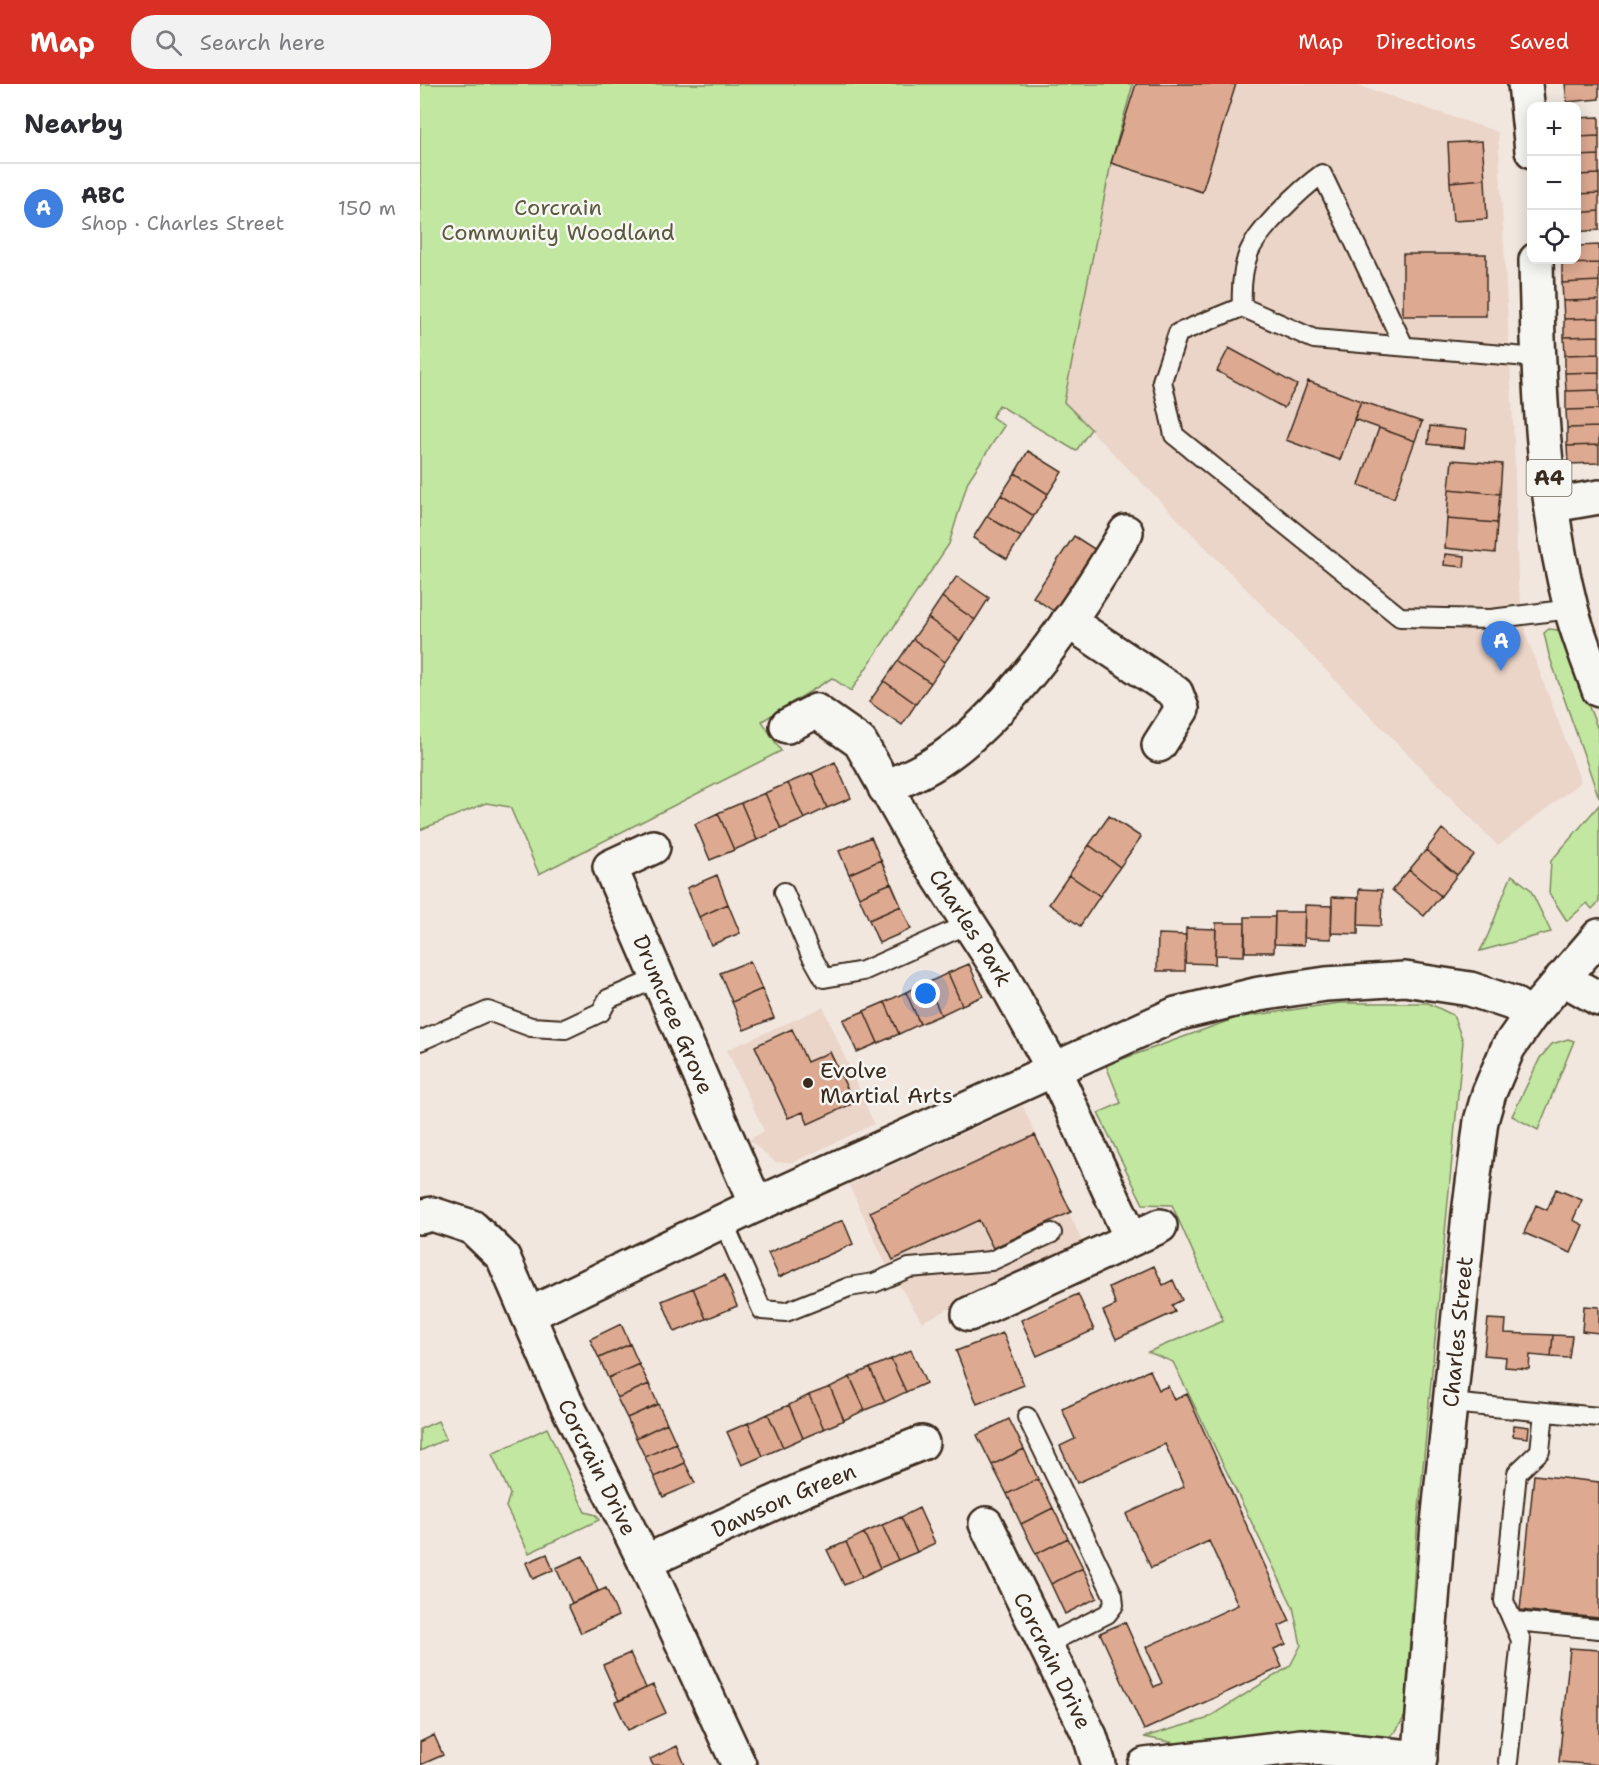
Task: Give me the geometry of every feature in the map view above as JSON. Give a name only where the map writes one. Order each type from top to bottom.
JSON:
[{"type":"street","points":[[1525,84],[1527,103]]},
{"type":"street","name":"A4","points":[[1536,264],[1538,387],[1553,505],[1571,609],[1599,690]]},
{"type":"street","points":[[1553,505],[1599,497]]},
{"type":"street","points":[[885,788],[932,765],[983,724],[1068,621],[1093,587],[1126,532]]},
{"type":"street","points":[[1068,621],[1176,693],[1182,709],[1159,745]]},
{"type":"street","name":"Charles Park","points":[[787,726],[816,711],[860,742],[885,788],[997,967],[1146,1232],[969,1314]]},
{"type":"street","name":"Drumcree Grove","points":[[653,847],[610,867],[756,1205]]},
{"type":"street","name":"Charles Street","points":[[1419,1761],[1450,1403],[1481,1121],[1489,1093],[1508,1048],[1531,1015],[1599,936]]},
{"type":"street","points":[[1562,978],[1599,999]]},
{"type":"street","points":[[528,1315],[756,1205],[1176,1014],[1259,994],[1326,984],[1405,979],[1470,989],[1512,1004],[1531,1015]]},
{"type":"street","name":"Corcrain Drive","points":[[420,1217],[432,1214],[472,1227],[502,1257],[565,1401],[645,1562],[739,1765]]},
{"type":"street","name":"Dawson Green","points":[[645,1562],[802,1490],[922,1443]]},
{"type":"street","name":"Corcrain Drive","points":[[986,1524],[1090,1736],[1099,1765]]},
{"type":"street","points":[[1145,1765],[1301,1746],[1419,1761]]},
{"type":"lane","points":[[1242,307],[1241,283],[1250,251],[1297,192],[1322,174],[1404,346]]},
{"type":"lane","points":[[1538,358],[1314,339],[1242,307],[1178,333],[1162,381],[1174,435],[1400,617],[1491,619],[1571,609]]},
{"type":"lane","points":[[784,892],[810,953],[824,978],[862,971],[968,924]]},
{"type":"lane","points":[[420,1041],[488,1011],[531,1027],[565,1029],[601,1012],[608,999],[658,978]]},
{"type":"lane","points":[[723,1221],[762,1310],[786,1312],[849,1287],[874,1283],[909,1268],[991,1262],[1052,1233]]},
{"type":"lane","points":[[1450,1403],[1599,1418]]},
{"type":"lane","points":[[1508,1762],[1521,1640],[1515,1621],[1504,1600],[1517,1473],[1540,1451],[1544,1412]]},
{"type":"lane","points":[[1027,1417],[1113,1595],[1114,1605],[1107,1614],[1045,1645]]},
{"type":"lane","points":[[1515,1621],[1599,1629]]},
{"type":"shaded area","points":[[1133,84],[1353,84],[1498,132],[1514,441],[1518,586],[1528,641],[1581,782],[1498,846],[1064,403],[1111,163]]},
{"type":"shaded area","points":[[823,1007],[874,1124],[794,1162],[775,1162],[749,1140],[764,1131],[727,1050]]},
{"type":"shaded area","points":[[1023,1106],[1083,1244],[922,1322],[884,1260],[849,1185]]},
{"type":"green space","name":"Corcrain Community Woodland","points":[[420,84],[1133,84],[1111,163],[1064,402],[1091,429],[1076,451],[999,405],[992,417],[1004,426],[968,481],[949,544],[851,691],[832,678],[762,721],[781,751],[539,874],[510,807],[486,803],[420,830]]},
{"type":"green space","points":[[1549,629],[1558,630],[1599,732],[1599,798],[1549,655],[1544,633]]},
{"type":"green space","points":[[1599,805],[1599,902],[1592,909],[1587,903],[1567,921],[1549,893],[1551,861]]},
{"type":"green space","points":[[1512,875],[1530,889],[1551,932],[1480,951],[1489,933]]},
{"type":"green space","points":[[1339,1003],[1428,1003],[1453,1015],[1463,1041],[1417,1531],[1405,1716],[1396,1731],[1383,1742],[1185,1745],[1144,1737],[1206,1719],[1290,1666],[1301,1645],[1293,1607],[1173,1362],[1148,1352],[1223,1320],[1172,1205],[1143,1204],[1098,1113],[1121,1103],[1106,1065],[1236,1018]]},
{"type":"green space","points":[[1568,1039],[1574,1041],[1538,1130],[1512,1116],[1540,1058],[1552,1044]]},
{"type":"green space","points":[[438,1421],[446,1439],[420,1451],[420,1429]]},
{"type":"green space","points":[[547,1428],[585,1512],[596,1515],[599,1520],[529,1553],[506,1507],[510,1494],[492,1454]]},
{"type":"building","points":[[1136,84],[1236,84],[1202,192],[1111,163]]},
{"type":"building","points":[[1565,84],[1599,84],[1599,99],[1567,102]]},
{"type":"building","points":[[1599,117],[1599,136],[1581,137],[1581,118]]},
{"type":"building","points":[[1599,136],[1599,155],[1581,156],[1581,137]]},
{"type":"building","points":[[1482,141],[1485,179],[1450,182],[1448,143]]},
{"type":"building","points":[[1599,155],[1599,174],[1581,175],[1581,156]]},
{"type":"building","points":[[1599,174],[1599,193],[1581,194],[1581,175]]},
{"type":"building","points":[[1485,179],[1487,219],[1453,221],[1450,182]]},
{"type":"building","points":[[1599,193],[1599,211],[1581,213],[1581,194]]},
{"type":"building","points":[[1599,211],[1599,230],[1581,232],[1581,213]]},
{"type":"building","points":[[1599,245],[1599,263],[1581,263],[1581,246]]},
{"type":"building","points":[[1403,254],[1486,254],[1486,316],[1403,316]]},
{"type":"building","points":[[1599,263],[1599,281],[1562,283],[1562,264]]},
{"type":"building","points":[[1599,281],[1599,300],[1563,301],[1562,283]]},
{"type":"building","points":[[1599,300],[1599,318],[1564,319],[1563,301]]},
{"type":"building","points":[[1599,318],[1599,336],[1564,337],[1564,319]]},
{"type":"building","points":[[1599,336],[1599,354],[1565,355],[1564,337]]},
{"type":"building","points":[[1229,348],[1297,385],[1284,408],[1217,371]]},
{"type":"building","points":[[1599,354],[1599,372],[1565,373],[1565,355]]},
{"type":"building","points":[[1599,372],[1599,390],[1566,391],[1565,373]]},
{"type":"building","points":[[1308,381],[1361,401],[1340,460],[1286,440]]},
{"type":"building","points":[[1599,390],[1599,409],[1566,410],[1566,391]]},
{"type":"building","points":[[1361,401],[1422,422],[1415,441],[1354,419]]},
{"type":"building","points":[[1599,409],[1599,427],[1567,428],[1566,410]]},
{"type":"building","points":[[1430,426],[1466,430],[1464,448],[1428,444]]},
{"type":"building","points":[[1599,427],[1599,445],[1567,446],[1567,428]]},
{"type":"building","points":[[1379,428],[1415,441],[1394,498],[1359,485]]},
{"type":"building","points":[[1599,445],[1599,463],[1568,464],[1567,446]]},
{"type":"building","points":[[1028,451],[1062,472],[1048,494],[1015,473]]},
{"type":"building","points":[[1452,460],[1502,464],[1500,494],[1449,489]]},
{"type":"building","points":[[1015,473],[1048,494],[1034,516],[1001,495]]},
{"type":"building","points":[[1449,489],[1500,494],[1497,523],[1447,519]]},
{"type":"building","points":[[1001,495],[1034,516],[1021,537],[987,516]]},
{"type":"building","points":[[987,516],[1021,537],[1007,559],[973,538]]},
{"type":"building","points":[[1447,519],[1497,523],[1495,553],[1445,548]]},
{"type":"building","points":[[1074,536],[1096,550],[1055,612],[1033,597]]},
{"type":"building","points":[[1445,554],[1465,556],[1464,567],[1444,565]]},
{"type":"building","points":[[957,576],[989,598],[975,620],[942,597]]},
{"type":"building","points":[[942,597],[975,620],[960,641],[928,618]]},
{"type":"building","points":[[928,618],[960,641],[945,662],[913,639]]},
{"type":"building","points":[[913,639],[945,662],[931,683],[898,661]]},
{"type":"building","points":[[898,661],[931,683],[916,704],[884,681]]},
{"type":"building","points":[[884,681],[916,704],[902,725],[869,702]]},
{"type":"building","points":[[835,762],[851,798],[827,808],[812,773]]},
{"type":"building","points":[[812,773],[827,808],[804,819],[788,783]]},
{"type":"building","points":[[788,783],[804,819],[781,829],[765,793]]},
{"type":"building","points":[[765,793],[781,829],[757,840],[741,803]]},
{"type":"building","points":[[741,803],[757,840],[734,850],[718,813]]},
{"type":"building","points":[[718,813],[734,850],[710,860],[695,824]]},
{"type":"building","points":[[1109,816],[1141,837],[1120,867],[1089,845]]},
{"type":"building","points":[[1442,829],[1474,855],[1457,875],[1426,850]]},
{"type":"building","points":[[871,837],[881,860],[849,874],[839,851]]},
{"type":"building","points":[[1089,845],[1120,867],[1100,896],[1069,875]]},
{"type":"building","points":[[1426,850],[1457,875],[1441,896],[1409,870]]},
{"type":"building","points":[[881,860],[891,883],[859,897],[849,874]]},
{"type":"building","points":[[1409,870],[1441,896],[1424,916],[1392,890]]},
{"type":"building","points":[[717,875],[728,904],[699,917],[687,888]]},
{"type":"building","points":[[1069,875],[1100,896],[1080,926],[1049,904]]},
{"type":"building","points":[[891,883],[901,906],[869,920],[859,897]]},
{"type":"building","points":[[1359,889],[1382,890],[1381,926],[1358,925]]},
{"type":"building","points":[[1332,897],[1359,898],[1358,934],[1331,933]]},
{"type":"building","points":[[728,904],[740,933],[711,945],[699,917]]},
{"type":"building","points":[[1305,905],[1332,906],[1331,939],[1304,938]]},
{"type":"building","points":[[901,906],[911,929],[879,943],[869,920]]},
{"type":"building","points":[[1275,912],[1305,912],[1304,945],[1274,944]]},
{"type":"building","points":[[1245,917],[1275,917],[1274,952],[1245,952]]},
{"type":"building","points":[[1216,923],[1245,923],[1244,956],[1215,955]]},
{"type":"building","points":[[1186,928],[1216,929],[1215,964],[1185,963]]},
{"type":"building","points":[[1158,934],[1186,935],[1185,971],[1157,971]]},
{"type":"building","points":[[750,961],[762,989],[732,1002],[720,973]]},
{"type":"building","points":[[969,964],[983,996],[962,1005],[948,973]]},
{"type":"building","points":[[948,973],[962,1005],[941,1015],[927,983]]},
{"type":"building","points":[[927,983],[941,1015],[920,1024],[906,992]]},
{"type":"building","points":[[762,989],[774,1018],[744,1030],[732,1002]]},
{"type":"building","points":[[906,992],[920,1024],[899,1034],[885,1002]]},
{"type":"building","points":[[885,1002],[899,1034],[878,1043],[864,1011]]},
{"type":"building","points":[[864,1011],[878,1043],[857,1052],[843,1020]]},
{"type":"building","name":"Evolve Martial Arts","points":[[792,1029],[807,1062],[830,1052],[854,1103],[808,1124],[803,1112],[788,1118],[755,1046]]},
{"type":"building","points":[[1035,1135],[1071,1212],[993,1248],[979,1220],[893,1260],[870,1212]]},
{"type":"building","points":[[1556,1189],[1582,1200],[1573,1220],[1583,1225],[1571,1253],[1524,1233],[1536,1205],[1547,1210]]},
{"type":"building","points":[[843,1220],[853,1244],[779,1277],[768,1253]]},
{"type":"building","points":[[1154,1266],[1163,1285],[1173,1280],[1182,1300],[1172,1305],[1175,1312],[1116,1339],[1103,1311],[1116,1305],[1109,1287]]},
{"type":"building","points":[[724,1275],[737,1306],[706,1319],[693,1288]]},
{"type":"building","points":[[693,1288],[706,1319],[675,1332],[662,1301]]},
{"type":"building","points":[[1078,1294],[1094,1330],[1037,1356],[1021,1320]]},
{"type":"building","points":[[1584,1306],[1599,1307],[1599,1333],[1582,1331]]},
{"type":"building","points":[[1488,1319],[1506,1320],[1505,1333],[1553,1335],[1551,1357],[1530,1355],[1529,1369],[1505,1367],[1506,1357],[1484,1355]]},
{"type":"building","points":[[621,1324],[630,1344],[599,1358],[590,1339]]},
{"type":"building","points":[[1003,1333],[1024,1385],[977,1404],[956,1351]]},
{"type":"building","points":[[1553,1335],[1572,1336],[1569,1358],[1551,1357]]},
{"type":"building","points":[[630,1344],[639,1364],[608,1378],[599,1358]]},
{"type":"building","points":[[911,1350],[926,1383],[906,1392],[891,1359]]},
{"type":"building","points":[[891,1359],[906,1392],[885,1402],[870,1368]]},
{"type":"building","points":[[639,1364],[649,1384],[617,1398],[608,1378]]},
{"type":"building","points":[[870,1368],[885,1402],[865,1410],[850,1377]]},
{"type":"building","points":[[1150,1370],[1159,1390],[1168,1386],[1174,1400],[1187,1394],[1290,1621],[1279,1626],[1286,1644],[1274,1649],[1282,1667],[1144,1730],[1100,1633],[1125,1622],[1154,1687],[1162,1683],[1146,1647],[1238,1605],[1209,1541],[1151,1568],[1126,1514],[1184,1487],[1165,1444],[1077,1483],[1060,1446],[1075,1439],[1062,1409]]},
{"type":"building","points":[[850,1377],[865,1410],[844,1420],[830,1387]]},
{"type":"building","points":[[649,1384],[658,1404],[627,1418],[617,1398]]},
{"type":"building","points":[[830,1387],[844,1420],[824,1429],[809,1395]]},
{"type":"building","points":[[809,1395],[824,1429],[803,1438],[789,1405]]},
{"type":"building","points":[[658,1404],[667,1423],[636,1438],[627,1418]]},
{"type":"building","points":[[789,1405],[803,1438],[783,1447],[768,1414]]},
{"type":"building","points":[[768,1414],[783,1447],[763,1456],[748,1423]]},
{"type":"building","points":[[1009,1419],[1024,1449],[992,1465],[977,1435]]},
{"type":"building","points":[[667,1423],[676,1443],[645,1457],[636,1438]]},
{"type":"building","points":[[748,1423],[763,1456],[742,1465],[727,1432]]},
{"type":"building","points":[[1514,1425],[1529,1427],[1528,1438],[1513,1436]]},
{"type":"building","points":[[676,1443],[685,1463],[654,1477],[645,1457]]},
{"type":"building","points":[[1024,1449],[1038,1479],[1007,1494],[992,1465]]},
{"type":"building","points":[[685,1463],[695,1483],[663,1497],[654,1477]]},
{"type":"building","points":[[1534,1475],[1599,1482],[1599,1618],[1520,1610]]},
{"type":"building","points":[[1038,1479],[1053,1508],[1021,1524],[1007,1494]]},
{"type":"building","points":[[919,1508],[935,1543],[917,1552],[901,1517]]},
{"type":"building","points":[[1053,1508],[1068,1538],[1036,1554],[1021,1524]]},
{"type":"building","points":[[901,1517],[917,1552],[898,1560],[882,1525]]},
{"type":"building","points":[[882,1525],[898,1560],[880,1568],[864,1533]]},
{"type":"building","points":[[864,1533],[880,1568],[862,1577],[846,1542]]},
{"type":"building","points":[[1068,1538],[1083,1568],[1051,1584],[1036,1554]]},
{"type":"building","points":[[846,1542],[862,1577],[844,1585],[827,1550]]},
{"type":"building","points":[[547,1554],[553,1570],[533,1579],[526,1563]]},
{"type":"building","points":[[583,1556],[598,1591],[572,1603],[556,1568]]},
{"type":"building","points":[[1083,1568],[1097,1598],[1065,1614],[1051,1584]]},
{"type":"building","points":[[606,1588],[618,1616],[581,1633],[568,1605]]},
{"type":"building","points":[[1570,1648],[1599,1650],[1599,1765],[1559,1762]]},
{"type":"building","points":[[630,1653],[646,1688],[619,1701],[603,1665]]},
{"type":"building","points":[[653,1685],[666,1713],[628,1730],[615,1702]]},
{"type":"building","points":[[434,1735],[443,1755],[420,1765],[420,1742]]},
{"type":"building","points":[[677,1746],[685,1765],[653,1765],[650,1759]]},
{"type":"place","name":"ABC","points":[[1501,671]]},
{"type":"place","name":"Evolve Martial Arts","points":[[808,1083]]}]
